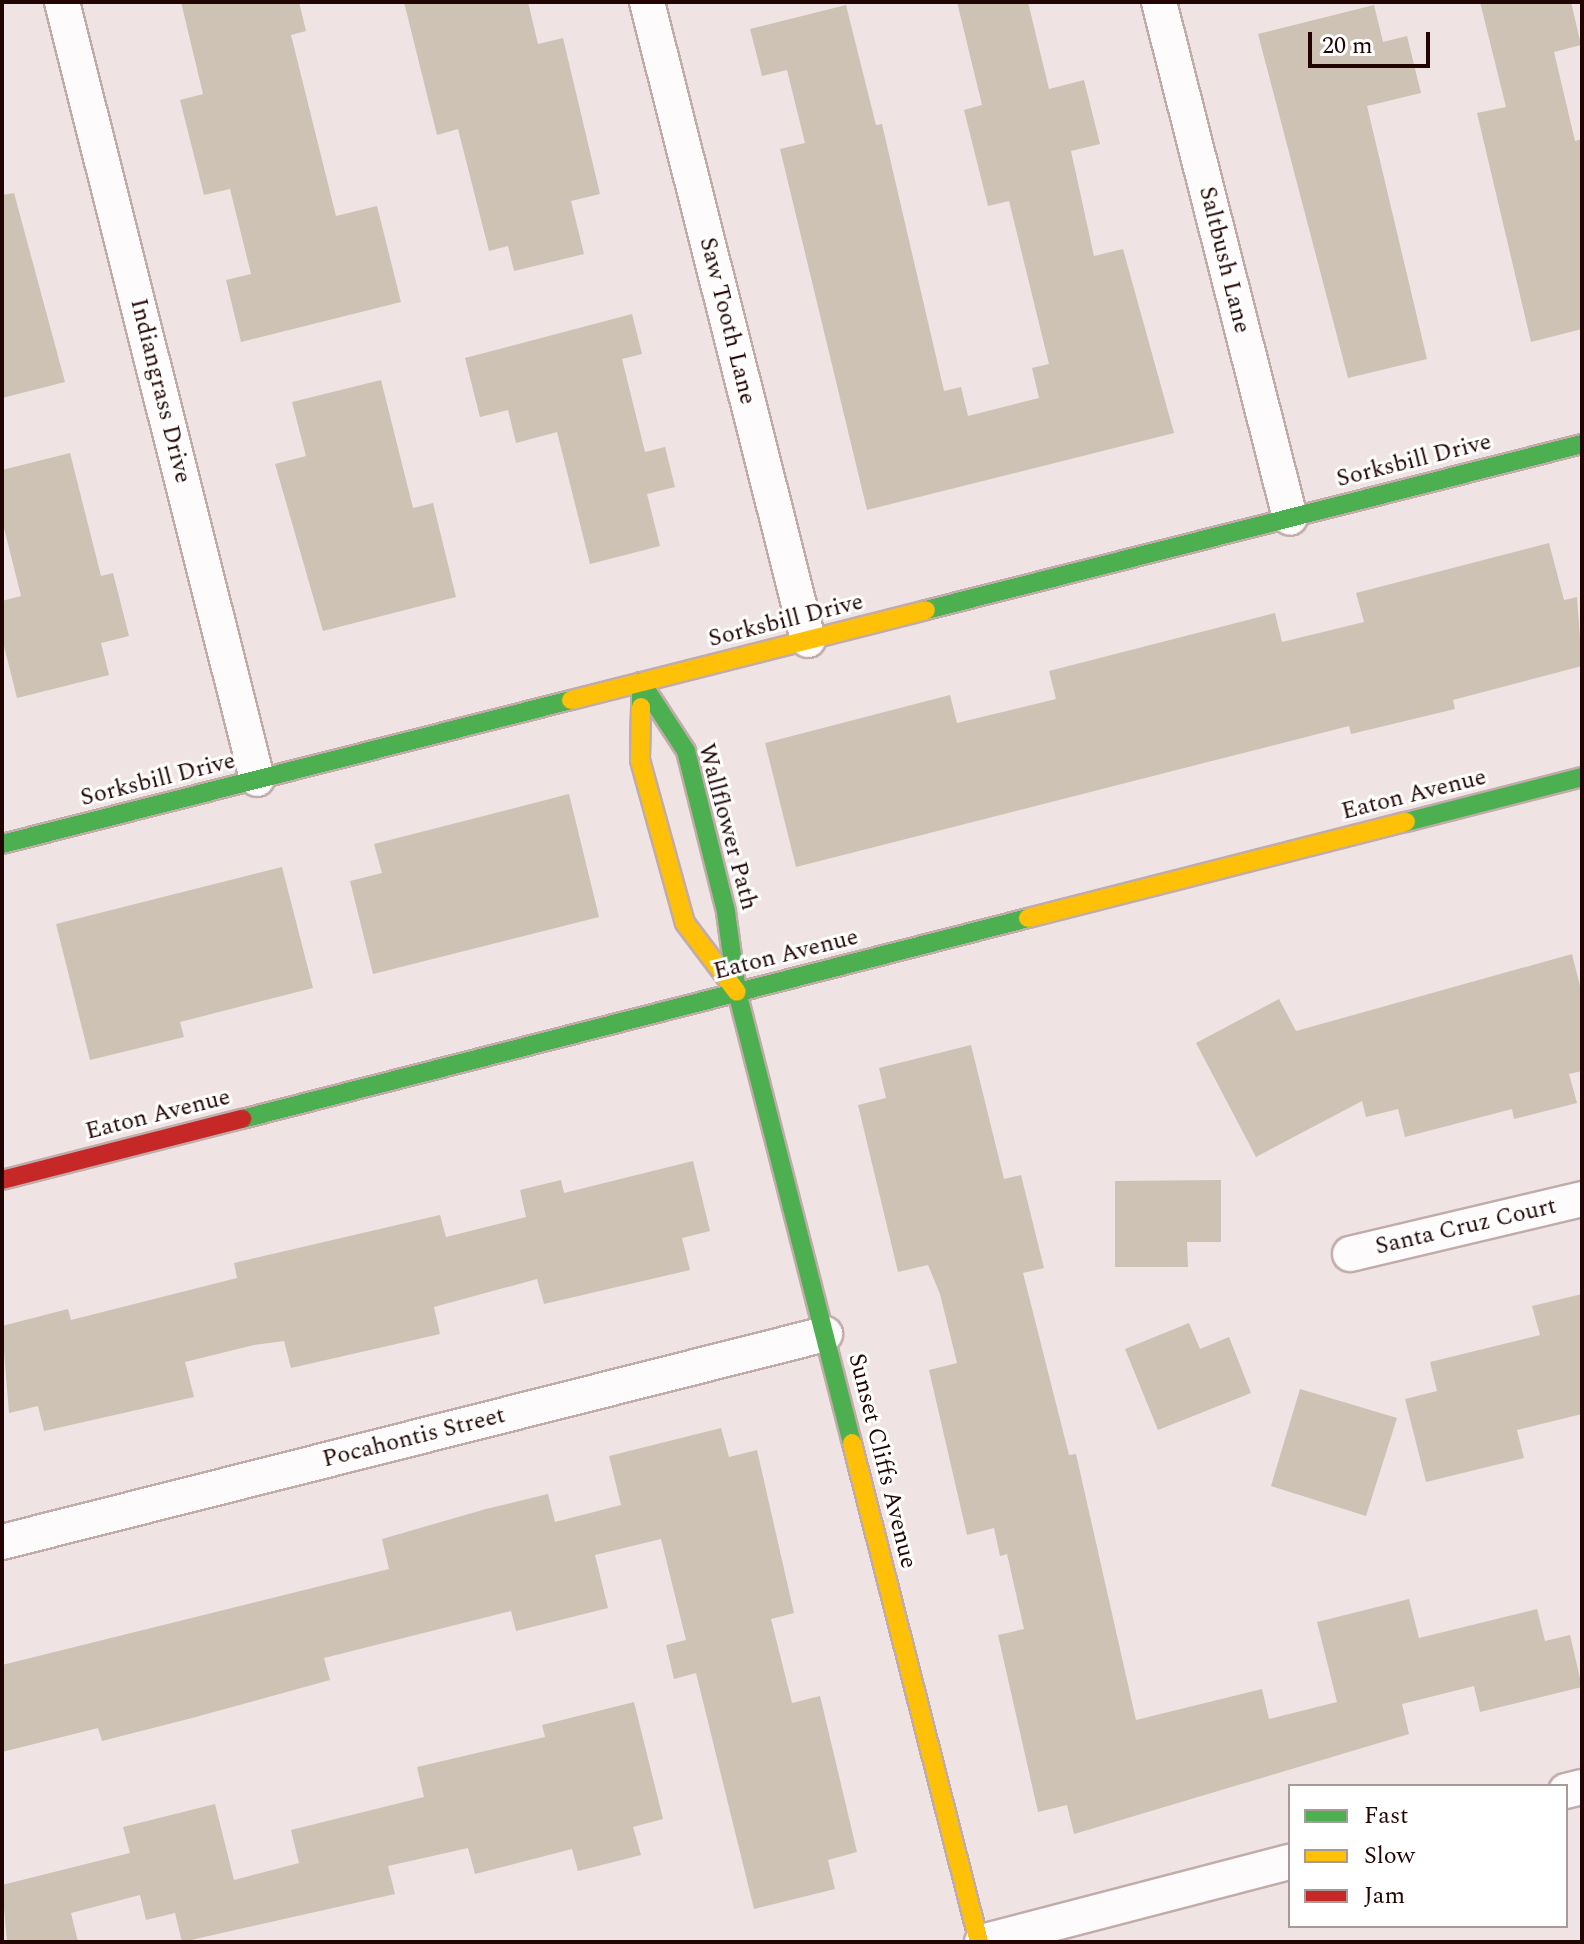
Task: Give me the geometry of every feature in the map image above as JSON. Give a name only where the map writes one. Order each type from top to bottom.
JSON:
[{"type":"street","name":"Indiangrass Drive","points":[[62,2],[257,779]]},
{"type":"street","name":"Saw Tooth Lane","points":[[647,2],[808,640]]},
{"type":"street","name":"Saltbush Lane","points":[[1159,2],[1290,518]]},
{"type":"street","name":"Sorksbill Drive","points":[[2,844],[1582,444]]},
{"type":"street","name":"Wallflower Path","points":[[641,682],[686,751],[726,912],[737,992]]},
{"type":"street","points":[[641,682],[640,760],[685,923],[737,992]]},
{"type":"street","name":"Eaton Avenue","points":[[2,1180],[1582,777]]},
{"type":"street","name":"Sunset Cliffs Avenue","points":[[737,992],[980,1942]]},
{"type":"street","name":"Santa Cruz Court","points":[[1350,1254],[1582,1199]]},
{"type":"street","name":"Pocahontis Street","points":[[2,1542],[825,1334]]},
{"type":"street","points":[[980,1942],[1288,1863]]},
{"type":"building","points":[[181,2],[299,2],[306,31],[291,35],[336,216],[377,206],[401,302],[241,342],[226,280],[251,274],[230,189],[204,195],[180,100],[203,94]]},
{"type":"building","points":[[404,2],[528,2],[538,44],[563,38],[600,194],[571,201],[584,254],[514,271],[508,246],[489,251],[458,129],[437,135]]},
{"type":"building","points":[[957,2],[1028,2],[1049,89],[1084,80],[1100,144],[1071,151],[1094,256],[1123,249],[1174,433],[867,510],[780,149],[805,143],[787,70],[762,76],[750,29],[846,5],[876,125],[882,124],[944,391],[961,387],[968,416],[1039,398],[1032,368],[1049,364],[1009,201],[988,206],[964,110],[982,105]]},
{"type":"building","points":[[1480,2],[1571,2],[1581,45],[1554,52],[1575,141],[1582,139],[1582,329],[1531,342],[1477,113],[1506,107]]},
{"type":"building","points":[[1374,5],[1383,42],[1407,36],[1421,93],[1367,106],[1427,359],[1348,378],[1258,34]]},
{"type":"building","points":[[14,193],[65,382],[2,398],[2,195]]},
{"type":"building","points":[[632,314],[642,354],[622,359],[645,452],[665,447],[675,487],[647,494],[660,546],[590,564],[557,432],[516,443],[508,410],[480,417],[465,358]]},
{"type":"building","points":[[381,380],[413,508],[433,503],[456,597],[323,631],[275,464],[306,456],[292,402]]},
{"type":"building","points":[[70,453],[101,576],[113,573],[129,636],[101,643],[109,675],[17,698],[2,638],[2,601],[21,596],[2,520],[2,470]]},
{"type":"building","points":[[1549,543],[1564,600],[1577,597],[1582,666],[1453,700],[1455,709],[1351,734],[1349,726],[796,867],[765,743],[950,695],[957,723],[1056,699],[1049,671],[1275,613],[1282,642],[1364,622],[1356,593]]},
{"type":"building","points":[[569,794],[599,917],[373,974],[350,881],[382,873],[374,844]]},
{"type":"building","points":[[282,867],[313,988],[180,1022],[184,1037],[90,1060],[56,924]]},
{"type":"building","points":[[1572,954],[1582,994],[1582,1071],[1569,1074],[1577,1103],[1514,1119],[1512,1109],[1405,1137],[1398,1109],[1366,1117],[1362,1101],[1256,1157],[1196,1043],[1279,999],[1296,1031]]},
{"type":"building","points":[[971,1045],[1004,1179],[1021,1175],[1044,1268],[1023,1273],[1069,1455],[1076,1454],[1136,1720],[1262,1689],[1269,1719],[1337,1702],[1317,1622],[1409,1599],[1419,1638],[1537,1609],[1545,1641],[1570,1635],[1582,1687],[1480,1712],[1474,1686],[1402,1704],[1409,1734],[1074,1834],[1067,1805],[1038,1812],[998,1635],[1024,1629],[1007,1554],[1000,1556],[994,1528],[967,1535],[929,1370],[957,1363],[940,1294],[928,1265],[898,1272],[858,1105],[886,1098],[879,1068]]},
{"type":"building","points":[[693,1161],[710,1231],[682,1238],[690,1270],[544,1304],[537,1279],[434,1307],[440,1334],[291,1368],[284,1341],[185,1362],[194,1397],[44,1431],[38,1406],[9,1413],[2,1326],[68,1309],[71,1320],[237,1278],[234,1263],[440,1215],[446,1237],[526,1217],[520,1190],[561,1180],[564,1193]]},
{"type":"building","points":[[1221,1180],[1221,1242],[1187,1242],[1188,1267],[1115,1267],[1115,1181]]},
{"type":"building","points":[[1582,1294],[1582,1414],[1517,1430],[1524,1458],[1426,1482],[1405,1399],[1437,1391],[1430,1362],[1540,1335],[1532,1306]]},
{"type":"building","points":[[1189,1323],[1200,1349],[1229,1337],[1251,1393],[1158,1430],[1125,1349]]},
{"type":"building","points":[[1300,1389],[1397,1418],[1366,1516],[1271,1486]]},
{"type":"building","points":[[721,1428],[729,1457],[757,1450],[794,1613],[771,1619],[792,1703],[820,1696],[857,1852],[828,1860],[835,1889],[754,1909],[696,1673],[674,1679],[666,1645],[686,1640],[661,1539],[595,1555],[608,1608],[516,1631],[511,1611],[324,1658],[330,1680],[102,1741],[98,1728],[2,1752],[2,1665],[389,1569],[382,1539],[486,1509],[548,1494],[555,1522],[621,1505],[609,1456]]},
{"type":"building","points":[[634,1702],[663,1819],[633,1827],[641,1855],[578,1871],[572,1849],[475,1874],[468,1848],[388,1866],[395,1894],[182,1942],[175,1913],[146,1920],[140,1895],[71,1913],[78,1942],[7,1942],[2,1885],[130,1853],[123,1827],[215,1804],[234,1880],[299,1863],[291,1830],[424,1797],[417,1767],[545,1737],[542,1725]]},
{"type":"traffic: fast","points":[[926,610],[1582,444]]},
{"type":"traffic: fast","points":[[641,707],[641,682],[686,751],[726,912],[737,992],[852,1443]]},
{"type":"traffic: fast","points":[[2,844],[571,700]]},
{"type":"traffic: fast","points":[[1406,822],[1582,777]]},
{"type":"traffic: fast","points":[[242,1119],[1028,918]]},
{"type":"traffic: slow","points":[[571,700],[926,610]]},
{"type":"traffic: slow","points":[[641,707],[640,760],[685,923],[737,992]]},
{"type":"traffic: slow","points":[[1028,918],[1406,822]]},
{"type":"traffic: slow","points":[[852,1443],[979,1942]]},
{"type":"traffic: jam","points":[[2,1180],[242,1119]]}]
